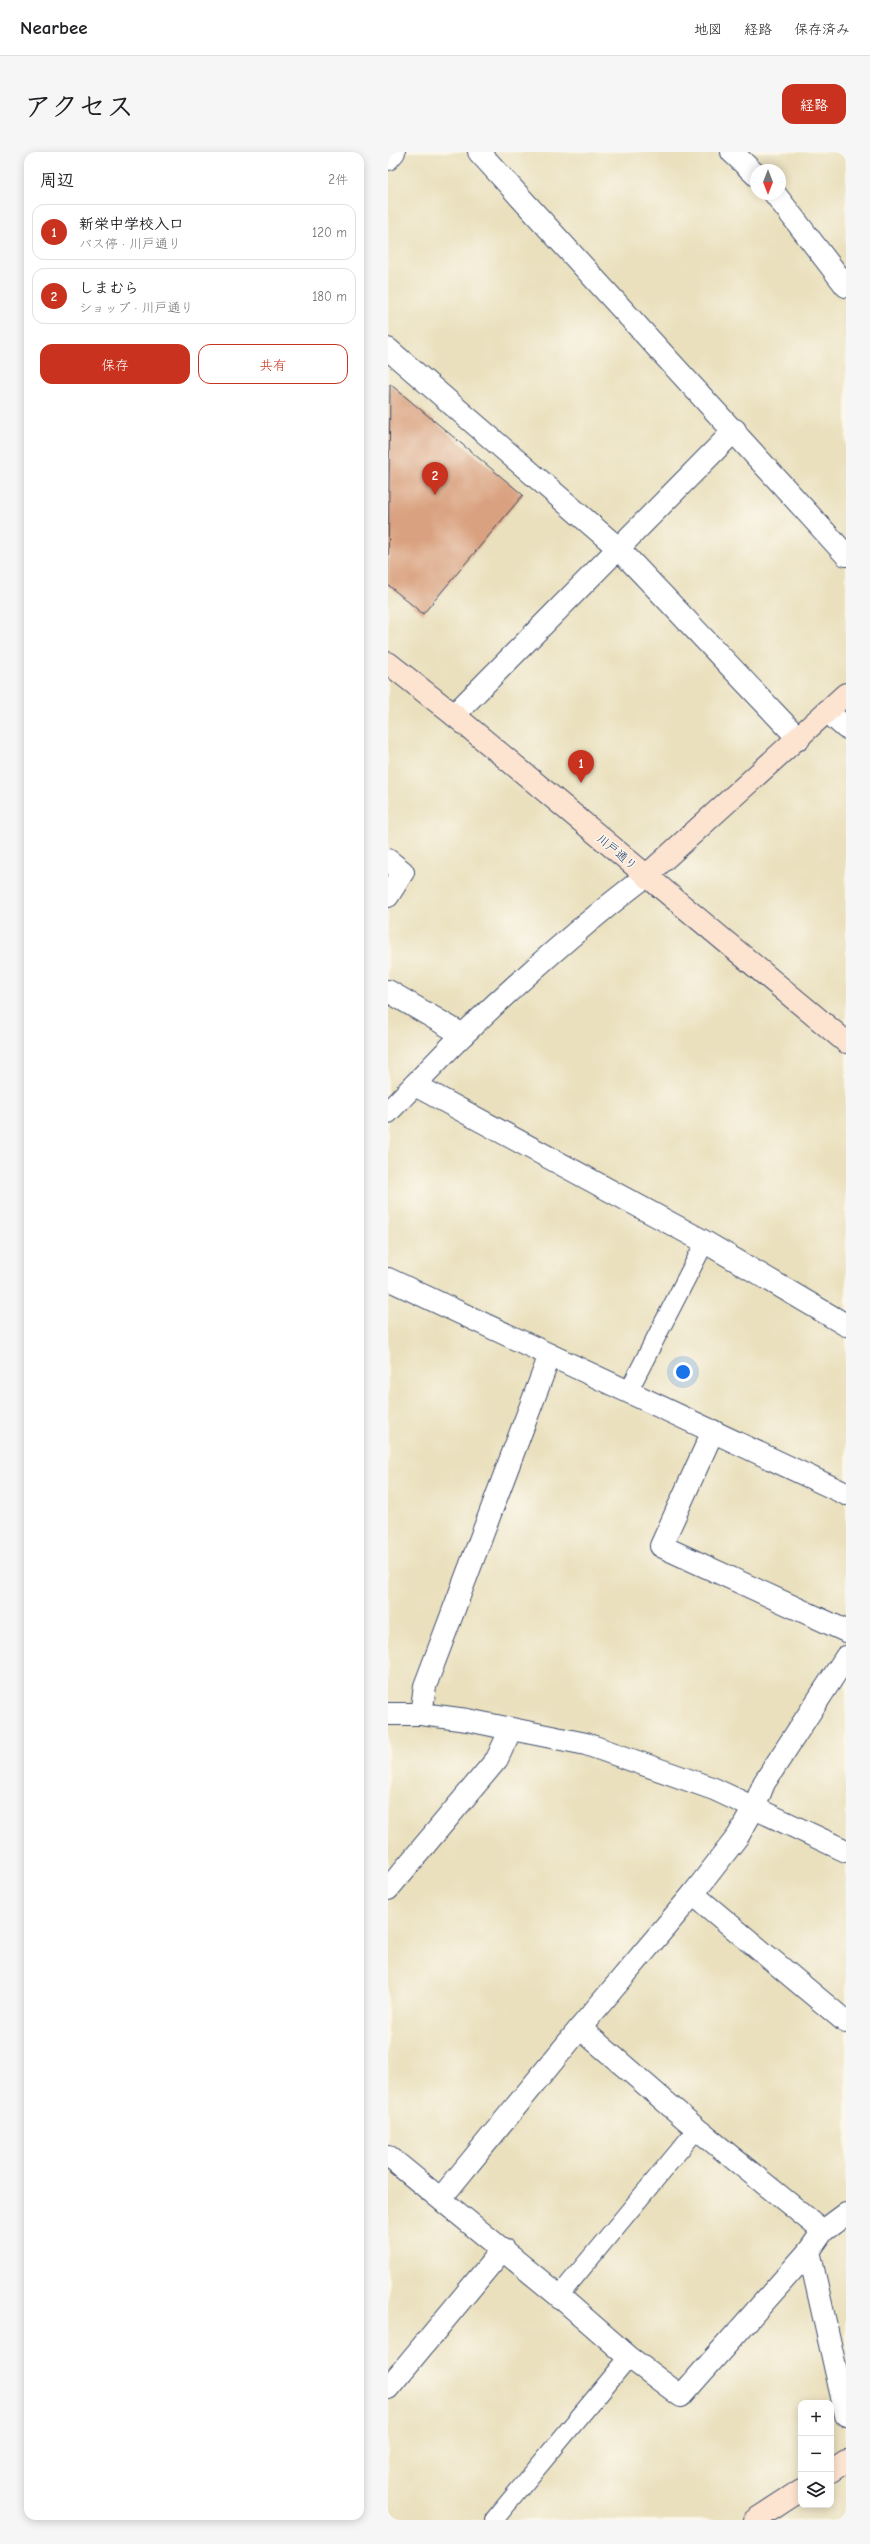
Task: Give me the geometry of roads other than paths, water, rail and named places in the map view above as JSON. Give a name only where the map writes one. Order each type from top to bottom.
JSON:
[{"type":"street","points":[[388,159],[394,152]]},
{"type":"street","points":[[480,152],[735,430],[846,555]]},
{"type":"street","points":[[732,152],[750,169]]},
{"type":"street","points":[[780,200],[846,286]]},
{"type":"street","points":[[388,349],[618,548],[799,739]]},
{"type":"street","points":[[454,715],[735,430]]},
{"type":"street","name":"川戸通り","points":[[388,663],[454,715],[846,1042]]},
{"type":"street","points":[[388,1112],[463,1035],[563,942],[646,876],[799,739],[846,694]]},
{"type":"street","points":[[828,712],[846,728]]},
{"type":"street","points":[[388,860],[403,872],[388,896]]},
{"type":"street","points":[[388,991],[463,1035]]},
{"type":"street","points":[[415,1085],[705,1242],[846,1325]]},
{"type":"street","points":[[388,1279],[846,1494]]},
{"type":"street","points":[[421,1714],[425,1686],[550,1355]]},
{"type":"street","points":[[713,1431],[661,1546],[846,1631]]},
{"type":"street","points":[[441,2198],[580,2028],[693,1894],[738,1836],[754,1808],[764,1782],[846,1657]]},
{"type":"street","points":[[388,1714],[421,1714],[511,1729],[586,1744],[714,1789],[846,1851]]},
{"type":"street","points":[[388,1889],[497,1759],[511,1729]]},
{"type":"street","points":[[693,1894],[846,2022]]},
{"type":"street","points":[[580,2028],[697,2129],[823,2231]]},
{"type":"street","points":[[388,2156],[560,2296],[629,2357],[681,2396],[809,2251],[823,2231],[846,2214]]},
{"type":"street","points":[[388,2388],[503,2249]]},
{"type":"street","points":[[809,2251],[846,2415]]},
{"type":"street","points":[[834,2468],[846,2461]]},
{"type":"street","points":[[755,2520],[798,2492]]},
{"type":"lane","points":[[628,1392],[705,1242]]},
{"type":"lane","points":[[560,2296],[697,2129]]},
{"type":"lane","points":[[494,2520],[629,2357]]},
{"type":"place","name":"しまむら","points":[[435,495]]},
{"type":"place","name":"新栄中学校入口","points":[[581,783]]}]
